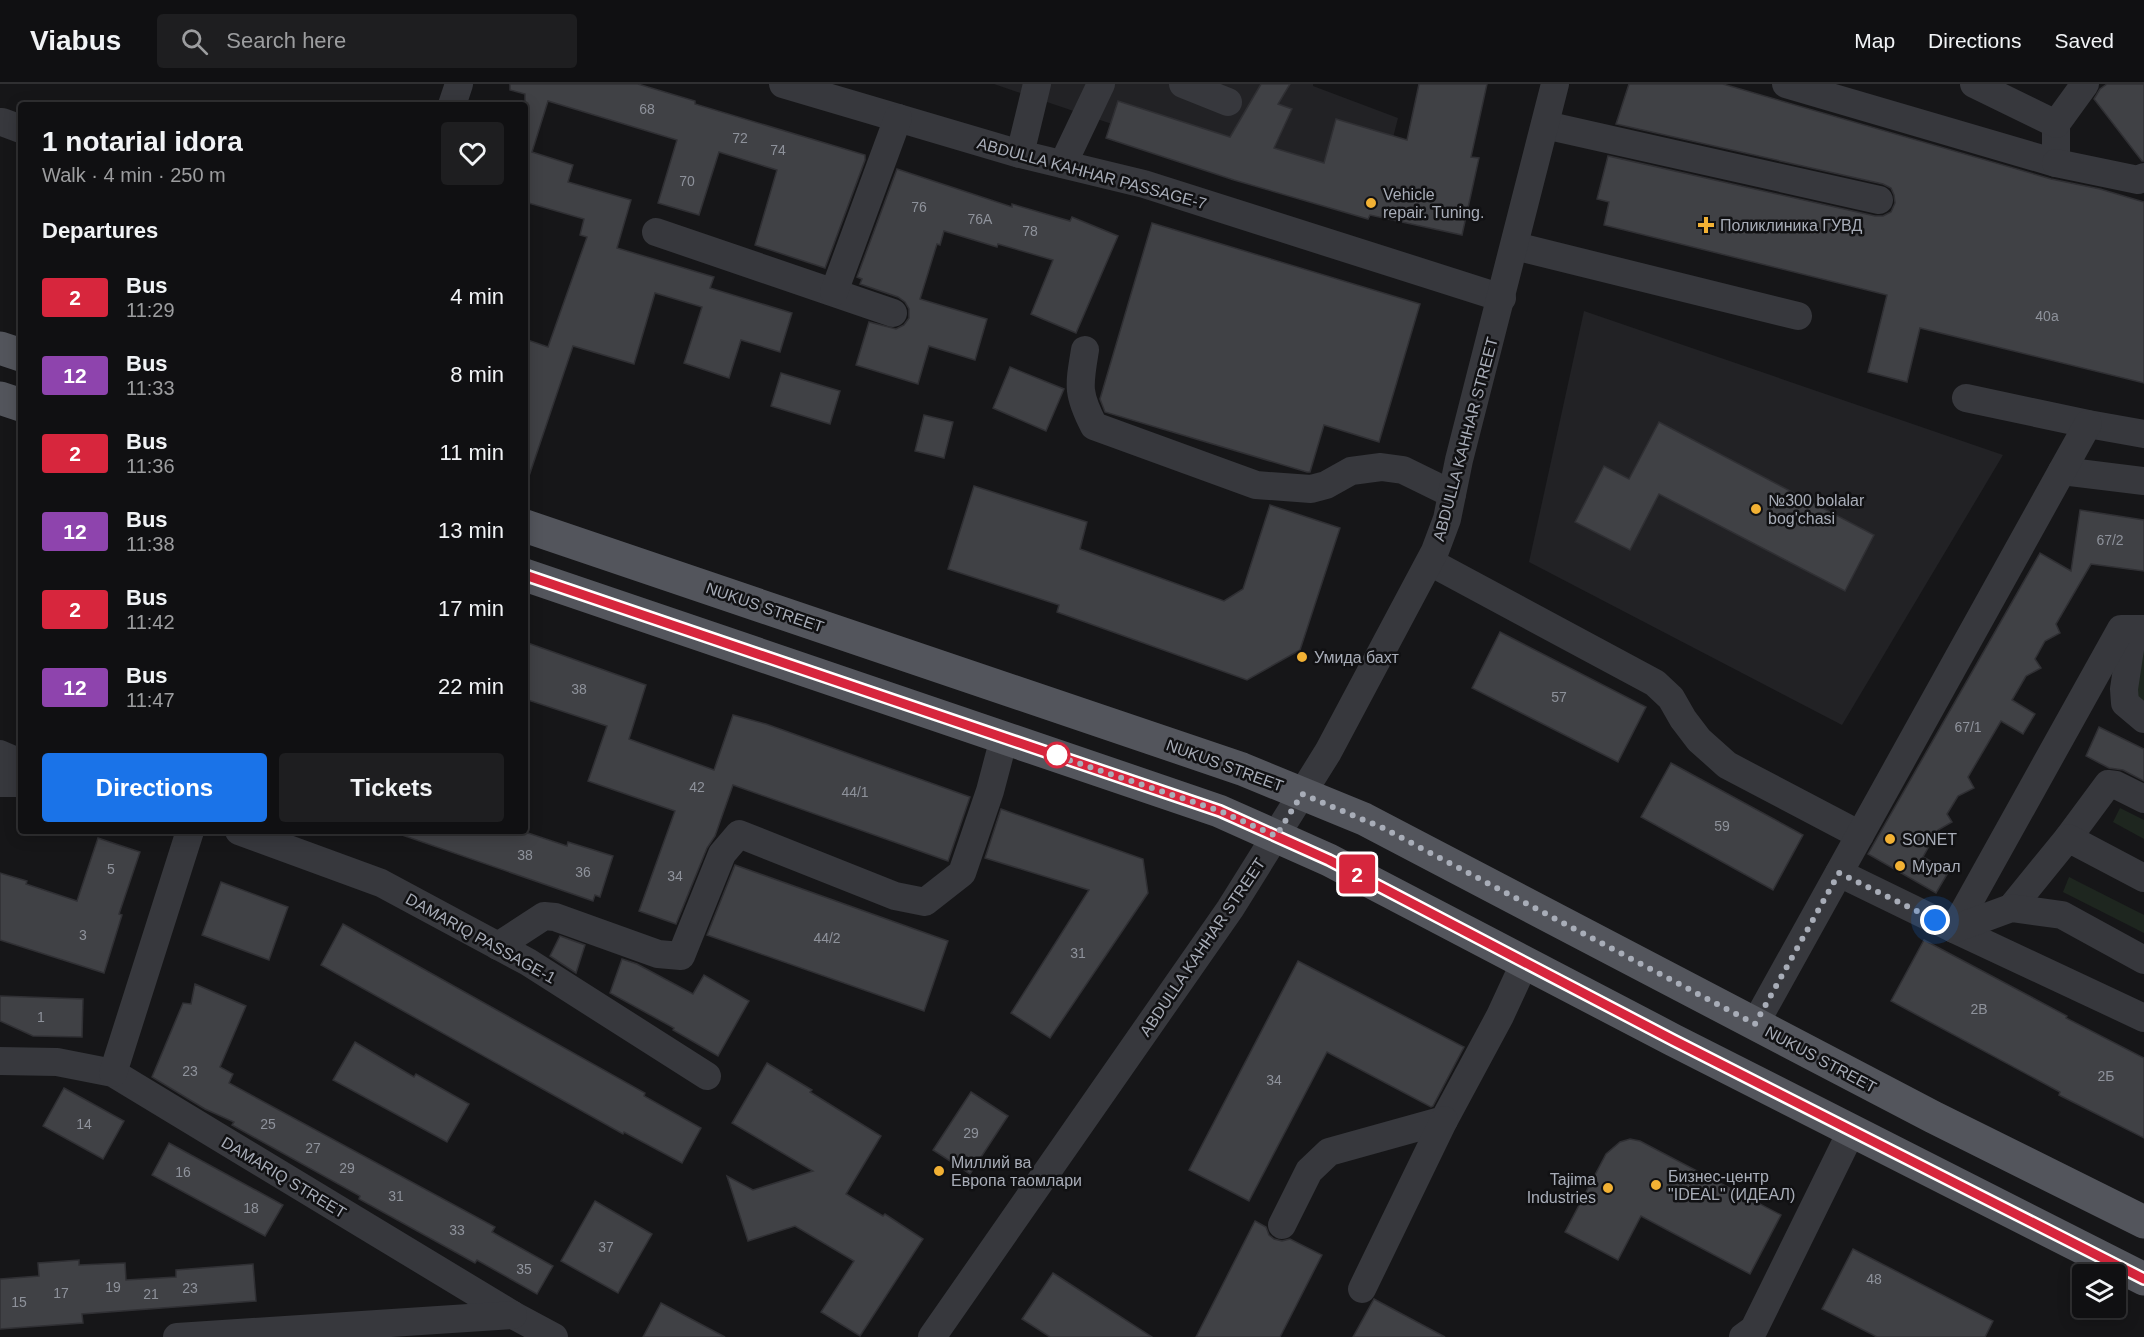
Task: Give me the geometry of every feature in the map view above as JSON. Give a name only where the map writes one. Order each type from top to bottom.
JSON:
[{"type":"main road","points":[[0,348],[18,354]]},
{"type":"main road","points":[[0,398],[18,404]]},
{"type":"main road","name":"NUKUS STREET","points":[[528,527],[1242,769],[1383,828],[1933,1118],[2144,1222]]},
{"type":"main road","points":[[528,576],[1220,811],[1329,860],[2144,1279]]},
{"type":"street","points":[[453,102],[459,84]]},
{"type":"street","name":"ABDULLA KAHHAR PASSAGE-7","points":[[783,84],[1020,154],[1144,184],[1502,298]]},
{"type":"street","points":[[1020,154],[1037,84]]},
{"type":"street","points":[[1063,164],[1101,84]]},
{"type":"street","points":[[1183,84],[1228,102]]},
{"type":"street","name":"ABDULLA KAHHAR STREET","points":[[932,1337],[1230,909],[1348,719],[1430,562],[1447,519],[1459,460],[1555,84]]},
{"type":"street","points":[[1786,84],[2056,163],[2138,180],[2144,177]]},
{"type":"street","points":[[1974,84],[2056,124]]},
{"type":"street","points":[[2056,163],[2056,124],[2085,84]]},
{"type":"street","points":[[834,292],[898,118]]},
{"type":"street","points":[[1545,124],[1879,200]]},
{"type":"street","points":[[656,232],[893,313]]},
{"type":"street","points":[[1515,246],[1798,315]]},
{"type":"street","points":[[1085,350],[1079,387],[1085,409],[1095,426],[1256,485],[1311,489],[1326,485],[1351,471],[1381,467],[1403,470],[1452,494]]},
{"type":"street","points":[[1966,398],[2144,434]]},
{"type":"street","points":[[1755,1024],[2088,424]]},
{"type":"street","points":[[2062,471],[2144,481]]},
{"type":"street","points":[[1430,562],[1655,683],[1671,698],[1699,740],[1727,765],[1860,835]]},
{"type":"street","points":[[1954,929],[2121,628],[2139,629],[2124,689],[2125,702],[2144,719]]},
{"type":"street","points":[[498,946],[543,916],[555,917],[658,954],[681,956],[722,854],[739,834],[895,896],[925,902],[962,873],[990,791],[1004,738]]},
{"type":"street","points":[[0,754],[18,762]]},
{"type":"street","points":[[0,783],[18,783]]},
{"type":"street","points":[[2011,908],[2108,784],[2116,785],[2144,799]]},
{"type":"street","points":[[113,1073],[189,834]]},
{"type":"street","name":"DAMARIQ PASSAGE-1","points":[[247,834],[381,883],[528,962],[707,1076]]},
{"type":"street","points":[[2068,838],[2144,878]]},
{"type":"street","points":[[1839,873],[2144,1018]]},
{"type":"street","points":[[1954,929],[2011,908],[2062,915],[2144,960]]},
{"type":"street","points":[[1362,1289],[1444,1120],[1500,1017],[1524,962]]},
{"type":"street","name":"DAMARIQ STREET","points":[[0,1060],[57,1062],[113,1073],[513,1316],[554,1337]]},
{"type":"street","points":[[1282,1226],[1309,1171],[1329,1152],[1444,1120]]},
{"type":"street","points":[[1755,1334],[1852,1130]]},
{"type":"street","points":[[177,1337],[513,1316]]},
{"type":"shaded area","points":[[994,84],[1313,84],[1313,86],[1398,118],[1374,213]]},
{"type":"shaded area","name":"№300 bolalar bog'chasi","points":[[1584,311],[2003,455],[1842,725],[1529,562]]},
{"type":"shaded area","points":[[2144,644],[2144,710],[2128,707]]},
{"type":"shaded area","points":[[2120,808],[2144,820],[2144,839],[2113,822]]},
{"type":"shaded area","points":[[2069,877],[2144,915],[2144,933],[2063,892]]},
{"type":"building","points":[[510,84],[638,84],[695,101],[695,104],[865,155],[825,268],[755,245],[777,170],[719,152],[699,215],[658,203],[677,140],[548,101],[532,152],[573,165],[568,182],[631,200],[617,248],[714,277],[710,288],[792,313],[780,352],[741,340],[729,378],[684,363],[702,307],[655,293],[634,364],[573,346],[529,476],[528,340],[548,347],[587,237],[580,235],[584,219],[528,203],[528,102],[525,102],[525,94],[510,90]]},
{"type":"building","points":[[1261,84],[1290,84],[1278,104],[1292,109],[1274,148],[1324,163],[1336,119],[1407,140],[1419,84],[1487,84],[1471,157],[1479,158],[1462,235],[1370,215],[1368,219],[1234,180],[1106,138],[1118,101],[1230,137]]},
{"type":"building","points":[[1629,84],[1723,84],[2051,179],[2100,189],[2144,202],[2144,383],[1920,328],[1907,382],[1868,372],[1887,295],[1604,225],[1609,202],[1597,199],[1608,156],[1875,216],[1883,216],[1891,212],[1895,203],[1891,188],[1883,184],[1616,124]]},
{"type":"building","points":[[2107,84],[2144,84],[2144,161],[2094,99],[2100,89]]},
{"type":"building","points":[[897,169],[1012,207],[1012,204],[1070,221],[1072,217],[1118,236],[1076,333],[1031,314],[1053,260],[998,244],[997,247],[944,231],[940,245],[937,244],[920,299],[987,319],[975,360],[929,346],[918,384],[856,365],[869,322],[896,329],[904,325],[909,318],[909,309],[905,302],[898,297],[860,284],[862,279],[857,277]]},
{"type":"building","points":[[1152,223],[1420,304],[1379,442],[1324,425],[1310,472],[1307,472],[1105,412],[1100,399]]},
{"type":"building","points":[[1010,367],[1064,389],[1046,431],[993,408]]},
{"type":"building","points":[[781,373],[840,391],[830,424],[771,406]]},
{"type":"building","points":[[924,415],[953,422],[944,458],[915,451]]},
{"type":"building","points":[[1659,422],[1874,535],[1845,591],[1659,494],[1630,550],[1575,522],[1604,466],[1629,479]]},
{"type":"building","points":[[974,486],[1087,522],[1080,549],[1224,601],[1243,589],[1270,505],[1340,528],[1300,650],[1247,680],[1057,612],[1059,605],[948,569]]},
{"type":"building","points":[[2080,510],[2144,520],[2144,571],[2091,564],[2056,624],[2060,633],[2045,641],[2035,659],[2041,668],[2026,676],[2012,700],[2035,714],[2023,734],[2001,721],[1968,777],[1974,788],[1958,796],[1947,814],[1952,822],[1938,830],[1923,857],[1949,871],[1936,893],[1868,854],[2040,553],[2071,571]]},
{"type":"building","points":[[1500,632],[1646,707],[1618,762],[1472,688]]},
{"type":"building","points":[[528,643],[646,685],[629,739],[714,770],[733,715],[766,724],[970,797],[948,861],[733,785],[715,836],[707,848],[676,924],[639,911],[675,811],[588,781],[607,726],[528,700]]},
{"type":"building","points":[[2099,727],[2144,749],[2144,781],[2123,770],[2109,768],[2086,756]]},
{"type":"building","points":[[1671,763],[1803,835],[1773,890],[1641,817]]},
{"type":"building","points":[[1001,809],[1143,859],[1148,893],[1050,1038],[1011,1013],[1089,890],[985,858]]},
{"type":"building","points":[[528,833],[567,846],[568,842],[613,856],[600,897],[595,895],[593,901],[402,835]]},
{"type":"building","points":[[98,838],[140,852],[119,914],[122,915],[104,973],[0,940],[0,873],[77,901]]},
{"type":"building","points":[[735,865],[948,941],[924,1011],[707,935]]},
{"type":"building","points":[[221,882],[288,907],[269,960],[202,935]]},
{"type":"building","points":[[343,924],[645,1093],[644,1096],[701,1128],[682,1163],[624,1132],[623,1134],[321,965]]},
{"type":"building","points":[[560,936],[585,945],[576,973],[550,956]]},
{"type":"building","points":[[1924,940],[2144,1058],[2144,1138],[2059,1095],[2060,1092],[1891,1001]]},
{"type":"building","points":[[622,959],[637,964],[693,994],[704,975],[749,1001],[718,1056],[673,1030],[674,1028],[610,993]]},
{"type":"building","points":[[1298,961],[1464,1047],[1431,1107],[1327,1052],[1249,1201],[1189,1170]]},
{"type":"building","points":[[195,984],[246,1006],[220,1067],[233,1074],[229,1083],[495,1227],[492,1232],[553,1266],[537,1294],[477,1260],[475,1263],[359,1199],[360,1196],[232,1125],[234,1122],[205,1109],[152,1077],[183,1003],[191,1004]]},
{"type":"building","points":[[0,996],[83,999],[82,1037],[33,1036],[0,1021]]},
{"type":"building","points":[[355,1042],[414,1077],[416,1074],[469,1104],[447,1142],[333,1080]]},
{"type":"building","points":[[767,1063],[881,1136],[846,1194],[883,1216],[885,1214],[923,1239],[860,1336],[821,1312],[854,1261],[795,1226],[748,1241],[727,1176],[753,1190],[813,1171],[732,1123]]},
{"type":"building","points":[[64,1088],[124,1121],[103,1159],[43,1126]]},
{"type":"building","points":[[971,1092],[1008,1116],[970,1174],[933,1150]]},
{"type":"building","name":"Бизнес-центр \"IDEAL\" (ИДЕАЛ)","points":[[1630,1139],[1640,1141],[1781,1215],[1750,1274],[1641,1216],[1618,1260],[1565,1232],[1606,1154],[1620,1142]]},
{"type":"building","points":[[169,1143],[283,1205],[265,1236],[152,1175]]},
{"type":"building","points":[[595,1201],[652,1234],[618,1293],[561,1261]]},
{"type":"building","points":[[1255,1221],[1266,1227],[1269,1235],[1274,1239],[1282,1241],[1290,1239],[1322,1255],[1280,1337],[1196,1337]]},
{"type":"building","points":[[1853,1249],[1993,1321],[1985,1337],[1877,1337],[1822,1309]]},
{"type":"building","points":[[79,1260],[79,1265],[125,1263],[126,1280],[176,1277],[176,1270],[253,1264],[256,1301],[82,1314],[83,1323],[0,1329],[0,1279],[39,1276],[38,1263]]},
{"type":"building","points":[[1053,1273],[1152,1337],[1050,1337],[1022,1319]]},
{"type":"building","points":[[1374,1299],[1445,1337],[1353,1337]]},
{"type":"building","points":[[661,1303],[725,1337],[643,1337]]},
{"type":"bus line","name":"2","points":[[528,576],[1220,811],[1329,860],[1673,1040],[2144,1279]]},
{"type":"place","name":"Vehicle repair. Tuning.","points":[[1371,203]]},
{"type":"place","name":"Поликлиника ГУВД","points":[[1706,225]]},
{"type":"place","name":"№300 bolalar bog'chasi","points":[[1756,509]]},
{"type":"place","name":"Умида бахт","points":[[1302,657]]},
{"type":"place","name":"SONET","points":[[1890,839]]},
{"type":"place","name":"Мурал","points":[[1900,866]]},
{"type":"place","name":"Миллий ва Европа таомлари","points":[[939,1171]]},
{"type":"place","name":"Бизнес-центр \"IDEAL\" (ИДЕАЛ)","points":[[1656,1185]]},
{"type":"place","name":"Tajima Industries","points":[[1608,1188]]},
{"type":"route","points":[[1057,755],[1048,753],[1220,811],[1276,836],[1302,794],[1383,828],[1755,1024],[1839,873],[1935,920]]}]
